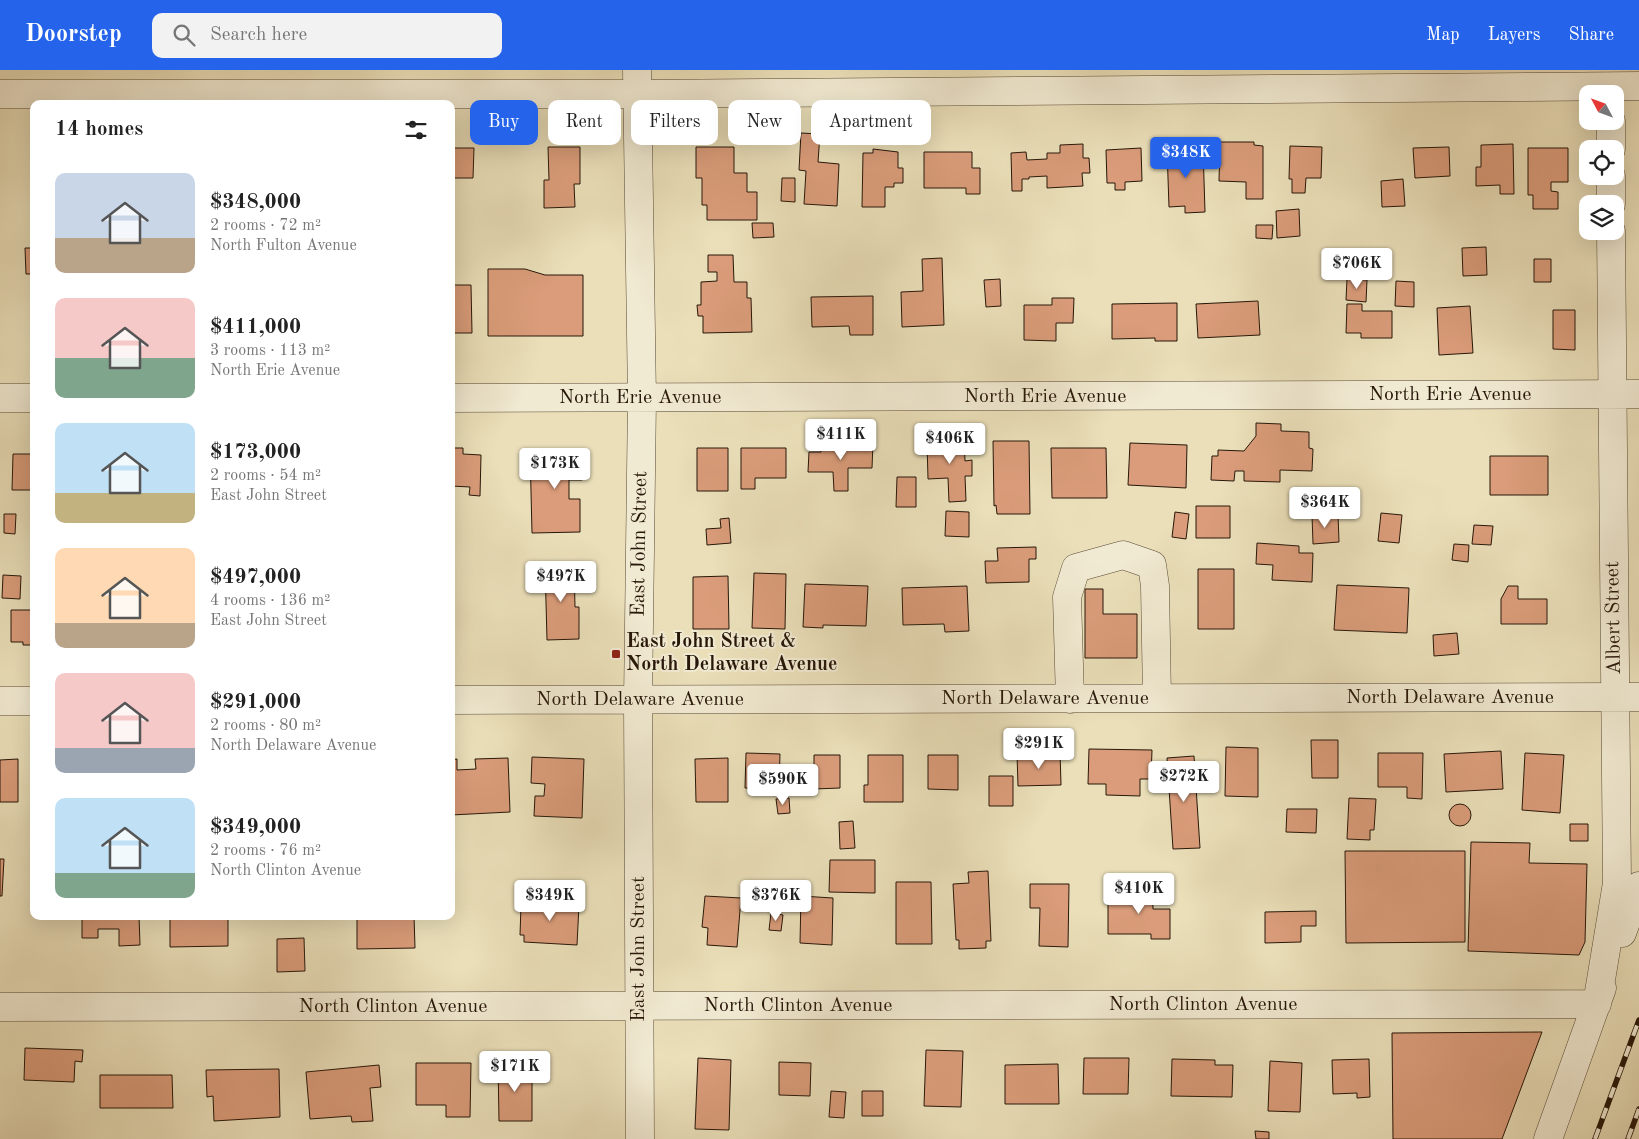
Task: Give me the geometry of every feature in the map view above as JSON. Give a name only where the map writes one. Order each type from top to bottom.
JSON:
[{"type":"street","points":[[0,94],[637,82],[1611,83],[1639,86]]},
{"type":"street","name":"East John Street","points":[[637,82],[642,399],[638,700],[640,1139]]},
{"type":"street","name":"Albert Street","points":[[1597,1004],[1617,883],[1627,697],[1611,394],[1611,240]]},
{"type":"street","name":"North Erie Avenue","points":[[455,398],[642,399],[1639,394]]},
{"type":"street","points":[[0,398],[30,398]]},
{"type":"street","points":[[1070,699],[1067,597],[1076,568],[1123,555],[1152,565],[1155,586],[1157,698]]},
{"type":"street","name":"North Delaware Avenue","points":[[455,700],[1627,697]]},
{"type":"street","points":[[0,701],[30,701]]},
{"type":"street","points":[[1548,1139],[1639,886]]},
{"type":"street","name":"North Clinton Avenue","points":[[0,1007],[1597,1004]]},
{"type":"building","points":[[801,133],[811,134],[811,145],[819,145],[818,162],[839,164],[837,206],[804,204],[806,171],[799,170]]},
{"type":"building","points":[[1220,142],[1254,142],[1254,145],[1263,146],[1263,199],[1246,199],[1246,182],[1219,181]]},
{"type":"building","points":[[1083,144],[1083,158],[1089,158],[1090,173],[1082,173],[1083,186],[1047,188],[1047,176],[1029,177],[1029,179],[1022,179],[1022,191],[1012,191],[1011,153],[1026,152],[1027,160],[1047,159],[1047,153],[1060,153],[1060,145]]},
{"type":"building","points":[[1513,144],[1514,194],[1500,194],[1500,185],[1476,186],[1476,167],[1481,167],[1481,145]]},
{"type":"building","points":[[1290,146],[1322,147],[1321,178],[1306,178],[1305,193],[1292,193],[1292,179],[1289,179]]},
{"type":"building","points":[[548,147],[580,147],[580,184],[574,184],[575,207],[544,208],[544,180],[549,180]]},
{"type":"building","points":[[696,147],[734,147],[734,173],[747,173],[747,192],[757,192],[757,220],[707,220],[707,205],[702,205],[702,178],[696,178]]},
{"type":"building","points":[[1449,147],[1450,176],[1415,178],[1413,148]]},
{"type":"building","points":[[455,148],[474,148],[473,178],[455,178]]},
{"type":"building","points":[[1141,148],[1142,181],[1125,182],[1125,190],[1115,190],[1115,183],[1107,183],[1106,150]]},
{"type":"building","points":[[1203,148],[1205,212],[1185,213],[1185,206],[1169,207],[1167,149]]},
{"type":"building","points":[[1528,148],[1568,148],[1568,182],[1551,182],[1551,191],[1558,192],[1558,209],[1533,209],[1533,195],[1528,195]]},
{"type":"building","points":[[873,149],[898,152],[898,168],[903,168],[903,183],[894,183],[894,187],[885,187],[885,207],[862,207],[863,153],[873,153]]},
{"type":"building","points":[[924,152],[972,152],[972,168],[980,168],[980,194],[966,194],[966,188],[924,188]]},
{"type":"building","points":[[782,178],[795,178],[795,202],[781,201]]},
{"type":"building","points":[[1403,179],[1405,206],[1382,207],[1381,181]]},
{"type":"building","points":[[1299,209],[1300,236],[1277,238],[1276,211]]},
{"type":"building","points":[[752,223],[773,223],[774,237],[753,238]]},
{"type":"building","points":[[1256,225],[1273,225],[1272,239],[1256,238]]},
{"type":"building","points":[[1486,247],[1487,275],[1463,276],[1462,248]]},
{"type":"building","points":[[25,248],[30,248],[30,274],[26,274]]},
{"type":"building","points":[[708,255],[733,255],[734,282],[747,282],[747,298],[751,298],[752,332],[703,333],[703,316],[698,316],[697,305],[701,305],[701,282],[717,281],[717,272],[708,272]]},
{"type":"building","points":[[942,258],[944,325],[902,327],[901,292],[923,291],[922,259]]},
{"type":"building","points":[[1534,259],[1551,259],[1551,282],[1534,282]]},
{"type":"building","points":[[488,269],[525,269],[545,275],[583,275],[583,336],[488,336]]},
{"type":"building","points":[[1000,279],[1001,306],[986,307],[984,280]]},
{"type":"building","points":[[1347,279],[1367,280],[1366,302],[1346,300]]},
{"type":"building","points":[[1396,281],[1414,282],[1414,307],[1395,306]]},
{"type":"building","points":[[455,285],[471,285],[472,333],[455,333]]},
{"type":"building","points":[[873,296],[873,335],[850,335],[849,326],[812,327],[811,297]]},
{"type":"building","points":[[1052,298],[1074,298],[1073,323],[1056,323],[1056,341],[1024,340],[1024,305],[1052,305]]},
{"type":"building","points":[[1258,301],[1260,335],[1198,338],[1196,304]]},
{"type":"building","points":[[1177,303],[1177,341],[1155,341],[1155,338],[1112,339],[1112,304]]},
{"type":"building","points":[[1347,304],[1362,304],[1362,311],[1392,311],[1392,338],[1361,338],[1361,333],[1346,333]]},
{"type":"building","points":[[1470,306],[1473,353],[1439,355],[1437,308]]},
{"type":"building","points":[[1553,310],[1575,310],[1575,350],[1553,349]]},
{"type":"building","points":[[1256,423],[1281,424],[1281,431],[1309,432],[1309,448],[1313,449],[1312,471],[1280,470],[1280,482],[1244,481],[1244,471],[1235,471],[1234,481],[1211,480],[1212,456],[1218,456],[1218,450],[1244,451],[1256,436]]},
{"type":"building","points":[[941,436],[964,436],[965,461],[972,460],[972,476],[965,476],[966,501],[949,502],[948,478],[928,479],[927,442],[941,442]]},
{"type":"building","points":[[993,441],[1029,441],[1030,514],[997,514],[996,505],[994,506]]},
{"type":"building","points":[[821,442],[873,443],[872,468],[848,468],[848,491],[834,491],[833,472],[808,472],[809,452],[821,452]]},
{"type":"building","points":[[1130,443],[1187,445],[1186,488],[1128,485]]},
{"type":"building","points":[[455,448],[463,448],[463,454],[481,455],[480,496],[469,495],[470,487],[455,486]]},
{"type":"building","points":[[697,448],[728,448],[728,491],[697,491]]},
{"type":"building","points":[[741,448],[786,448],[786,478],[755,478],[755,489],[741,489]]},
{"type":"building","points":[[1051,448],[1106,448],[1107,498],[1052,498]]},
{"type":"building","points":[[581,449],[582,480],[569,480],[569,499],[580,499],[580,532],[532,533],[530,450]]},
{"type":"building","points":[[13,454],[30,454],[30,490],[12,490]]},
{"type":"building","points":[[1490,456],[1548,456],[1548,495],[1490,495]]},
{"type":"building","points":[[897,477],[916,477],[916,507],[896,507]]},
{"type":"building","points":[[1196,506],[1230,506],[1230,538],[1196,538]]},
{"type":"building","points":[[946,511],[969,512],[969,537],[945,536]]},
{"type":"building","points":[[1175,512],[1189,514],[1186,539],[1172,537]]},
{"type":"building","points":[[1381,513],[1402,515],[1399,543],[1378,541]]},
{"type":"building","points":[[4,514],[16,514],[15,534],[4,533]]},
{"type":"building","points":[[1338,514],[1339,542],[1313,544],[1312,515]]},
{"type":"building","points":[[729,518],[731,543],[707,545],[706,529],[721,528],[720,519]]},
{"type":"building","points":[[1474,525],[1493,526],[1491,545],[1472,544]]},
{"type":"building","points":[[1257,543],[1299,546],[1299,553],[1313,553],[1312,582],[1272,580],[1273,565],[1256,564]]},
{"type":"building","points":[[1454,544],[1469,545],[1468,562],[1452,560]]},
{"type":"building","points":[[1036,547],[1036,559],[1029,559],[1029,582],[986,583],[985,561],[998,561],[997,548]]},
{"type":"building","points":[[574,564],[575,607],[579,607],[579,639],[547,640],[545,565]]},
{"type":"building","points":[[1198,569],[1234,569],[1234,629],[1198,629]]},
{"type":"building","points":[[754,573],[786,574],[785,629],[752,628]]},
{"type":"building","points":[[3,575],[21,576],[20,599],[2,598]]},
{"type":"building","points":[[728,576],[729,629],[693,629],[693,577]]},
{"type":"building","points":[[805,584],[868,586],[866,626],[823,625],[823,628],[803,627]]},
{"type":"building","points":[[1337,585],[1409,588],[1407,633],[1334,630]]},
{"type":"building","points":[[967,586],[969,631],[945,632],[944,624],[903,625],[902,588]]},
{"type":"building","points":[[1508,586],[1518,586],[1518,599],[1547,599],[1547,624],[1501,624],[1501,599]]},
{"type":"building","points":[[1085,589],[1103,589],[1103,614],[1137,614],[1137,658],[1085,658]]},
{"type":"building","points":[[11,610],[30,610],[30,645],[23,645],[23,642],[11,642]]},
{"type":"building","points":[[1457,633],[1459,654],[1434,656],[1433,635]]},
{"type":"building","points":[[1311,740],[1338,740],[1338,778],[1312,778]]},
{"type":"building","points":[[1226,747],[1258,748],[1258,797],[1225,796]]},
{"type":"building","points":[[1089,749],[1152,750],[1151,779],[1140,779],[1140,796],[1106,795],[1106,784],[1088,784]]},
{"type":"building","points":[[1501,751],[1503,789],[1446,792],[1444,754]]},
{"type":"building","points":[[746,753],[780,754],[779,789],[745,788]]},
{"type":"building","points":[[1060,753],[1061,785],[1018,786],[1017,754]]},
{"type":"building","points":[[1378,753],[1423,753],[1422,799],[1407,798],[1407,787],[1378,787]]},
{"type":"building","points":[[1525,753],[1564,755],[1560,813],[1522,810]]},
{"type":"building","points":[[814,755],[840,755],[840,788],[814,789]]},
{"type":"building","points":[[868,755],[903,755],[903,802],[864,802],[864,785],[868,785]]},
{"type":"building","points":[[928,755],[958,755],[958,790],[928,789]]},
{"type":"building","points":[[1194,756],[1200,848],[1173,849],[1167,758]]},
{"type":"building","points":[[532,757],[584,759],[582,818],[534,816],[535,796],[544,796],[545,784],[531,783]]},
{"type":"building","points":[[508,758],[510,812],[455,815],[455,759],[457,759],[457,770],[476,769],[475,759]]},
{"type":"building","points":[[728,758],[728,802],[696,802],[695,759]]},
{"type":"building","points":[[18,759],[18,802],[0,802],[0,760]]},
{"type":"building","points":[[989,776],[1013,776],[1013,806],[989,806]]},
{"type":"building","points":[[789,798],[790,813],[778,814],[776,799]]},
{"type":"building","points":[[1349,798],[1376,799],[1374,830],[1370,830],[1370,840],[1347,839]]},
{"type":"building","points":[[1460,804],[1468,807],[1471,815],[1468,823],[1460,826],[1452,823],[1449,815],[1452,807]]},
{"type":"building","points":[[1287,809],[1317,809],[1316,833],[1286,832]]},
{"type":"building","points":[[853,821],[855,848],[840,849],[839,822]]},
{"type":"building","points":[[1570,824],[1588,824],[1588,841],[1570,841]]},
{"type":"building","points":[[1471,842],[1530,843],[1529,863],[1587,864],[1585,942],[1579,955],[1468,951]]},
{"type":"building","points":[[1345,851],[1465,851],[1465,942],[1346,943]]},
{"type":"building","points":[[0,859],[4,859],[2,896],[0,896]]},
{"type":"building","points":[[830,860],[875,860],[875,893],[829,892]]},
{"type":"building","points":[[988,871],[991,941],[986,941],[986,948],[959,949],[959,940],[956,940],[953,884],[969,883],[968,872]]},
{"type":"building","points":[[896,882],[931,882],[932,944],[896,944]]},
{"type":"building","points":[[1030,884],[1069,884],[1068,947],[1039,946],[1040,908],[1030,908]]},
{"type":"building","points":[[1129,885],[1152,885],[1153,909],[1170,909],[1170,939],[1151,939],[1151,934],[1108,934],[1108,901],[1129,901]]},
{"type":"building","points":[[705,896],[741,898],[737,947],[707,945],[708,928],[702,927]]},
{"type":"building","points":[[801,896],[833,898],[832,945],[800,943]]},
{"type":"building","points":[[524,899],[574,901],[574,905],[579,905],[577,945],[524,942],[524,935],[520,935],[521,906],[524,908]]},
{"type":"building","points":[[1316,911],[1316,926],[1301,926],[1301,942],[1265,943],[1265,912]]},
{"type":"building","points":[[771,913],[783,915],[781,931],[769,930]]},
{"type":"building","points":[[82,920],[139,920],[140,945],[119,946],[119,929],[98,929],[98,938],[82,938]]},
{"type":"building","points":[[170,920],[228,920],[228,946],[170,947]]},
{"type":"building","points":[[357,920],[414,920],[415,948],[357,949]]},
{"type":"building","points":[[304,938],[305,971],[277,972],[277,939]]},
{"type":"building","points":[[1542,1032],[1502,1139],[1393,1139],[1392,1033]]},
{"type":"building","points":[[25,1048],[83,1050],[82,1062],[75,1061],[74,1082],[24,1080]]},
{"type":"building","points":[[926,1050],[963,1051],[961,1107],[924,1106]]},
{"type":"building","points":[[698,1058],[731,1060],[729,1130],[695,1129]]},
{"type":"building","points":[[1084,1058],[1129,1058],[1128,1094],[1083,1094]]},
{"type":"building","points":[[1172,1059],[1215,1060],[1215,1065],[1233,1065],[1232,1097],[1171,1096]]},
{"type":"building","points":[[1369,1059],[1370,1097],[1357,1098],[1357,1093],[1333,1094],[1332,1060]]},
{"type":"building","points":[[1270,1061],[1302,1063],[1300,1112],[1268,1111]]},
{"type":"building","points":[[779,1062],[811,1063],[810,1096],[779,1095]]},
{"type":"building","points":[[416,1063],[471,1063],[470,1117],[446,1117],[446,1105],[416,1105]]},
{"type":"building","points":[[532,1064],[532,1121],[499,1121],[498,1065]]},
{"type":"building","points":[[1058,1064],[1059,1104],[1005,1104],[1005,1065]]},
{"type":"building","points":[[379,1065],[381,1087],[370,1088],[373,1121],[352,1122],[351,1116],[310,1119],[306,1072]]},
{"type":"building","points":[[279,1069],[280,1117],[214,1121],[213,1096],[207,1097],[206,1070]]},
{"type":"building","points":[[100,1075],[172,1075],[173,1108],[100,1108]]},
{"type":"building","points":[[831,1091],[846,1092],[844,1118],[829,1117]]},
{"type":"building","points":[[862,1091],[883,1091],[883,1116],[862,1116]]},
{"type":"building","points":[[1255,1131],[1269,1132],[1269,1139],[1256,1139]]},
{"type":"railway","points":[[1595,1139],[1639,1020]]},
{"type":"railway","points":[[1628,1139],[1639,1109]]},
{"type":"place","name":"East John Street & North Delaware Avenue","points":[[616,654]]}]
